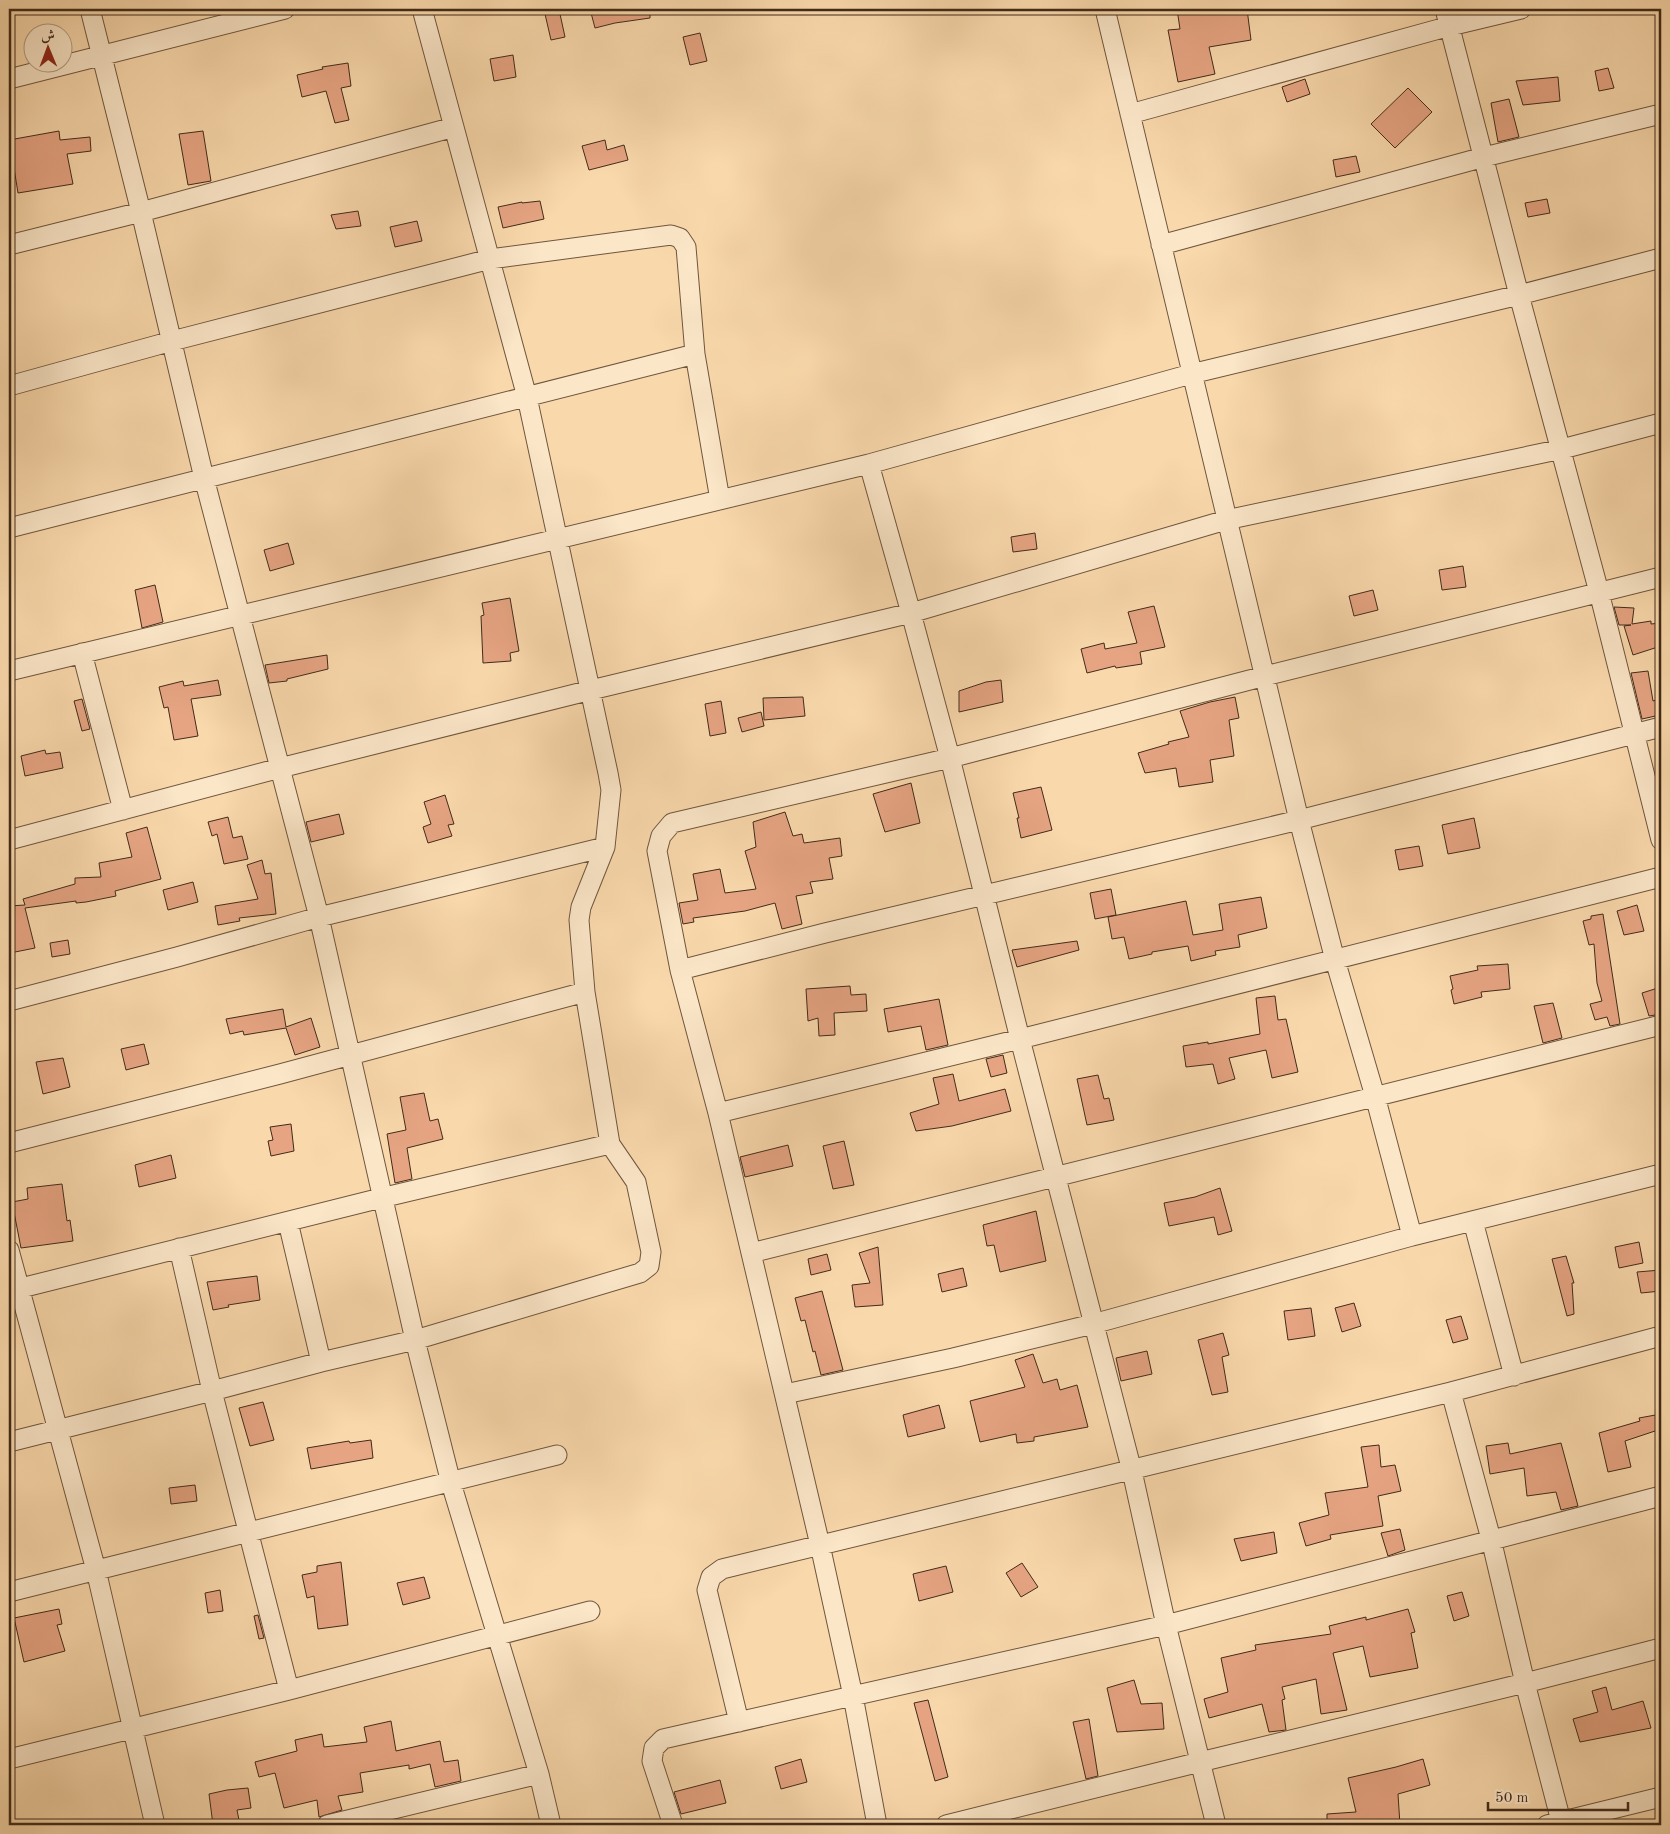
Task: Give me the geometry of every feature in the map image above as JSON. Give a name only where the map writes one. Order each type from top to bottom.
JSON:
[{"type":"street","points":[[90,9],[103,54],[204,478],[319,917],[352,1055],[414,1340],[452,1483],[539,1774],[551,1825]]},
{"type":"street","points":[[9,79],[285,9]]},
{"type":"street","points":[[9,1442],[414,1340],[640,1274],[649,1266],[651,1252],[636,1182],[610,1144],[585,992],[580,914],[605,846],[610,790],[591,690],[557,540],[528,397],[422,9]]},
{"type":"street","points":[[1105,9],[1299,820],[1335,960],[1375,1096],[1412,1236]]},
{"type":"street","points":[[1130,114],[1448,17],[1521,9]]},
{"type":"street","points":[[1448,17],[1519,295],[1562,449],[1661,840]]},
{"type":"street","points":[[1161,246],[1484,157],[1661,114]]},
{"type":"street","points":[[9,245],[141,212],[454,127]]},
{"type":"street","points":[[9,386],[172,341],[490,259],[671,234],[680,238],[686,247],[696,354],[720,500]]},
{"type":"street","points":[[9,671],[869,464],[1191,374],[1519,295],[1661,258]]},
{"type":"street","points":[[9,528],[696,354]]},
{"type":"street","points":[[9,840],[280,768],[591,690],[911,613],[1226,520],[1562,449],[1661,423]]},
{"type":"street","points":[[869,464],[950,758],[1055,1177],[1132,1471],[1166,1624],[1216,1825]]},
{"type":"street","points":[[877,1825],[853,1696],[820,1545],[718,1113],[680,970],[657,851],[661,836],[672,823],[950,758],[1265,676],[1661,578]]},
{"type":"street","points":[[82,653],[123,810]]},
{"type":"street","points":[[680,970],[825,933],[1299,820],[1661,727]]},
{"type":"street","points":[[9,1001],[319,917],[605,846]]},
{"type":"street","points":[[718,1113],[1661,878]]},
{"type":"street","points":[[9,1143],[352,1055],[585,992]]},
{"type":"street","points":[[751,1253],[1661,1025]]},
{"type":"street","points":[[14,1290],[382,1198],[610,1144]]},
{"type":"street","points":[[785,1394],[952,1358],[1094,1324],[1412,1236],[1661,1174]]},
{"type":"street","points":[[1473,1221],[1514,1376]]},
{"type":"street","points":[[288,1222],[321,1362]]},
{"type":"street","points":[[179,1248],[212,1392],[289,1690]]},
{"type":"street","points":[[9,1250],[14,1290],[58,1430],[96,1570],[155,1825]]},
{"type":"street","points":[[739,1722],[707,1590],[711,1577],[722,1569],[1132,1471],[1451,1392],[1661,1336]]},
{"type":"street","points":[[1451,1392],[1491,1539],[1557,1824],[1661,1797]]},
{"type":"street","points":[[9,1592],[557,1456]]},
{"type":"street","points":[[672,1825],[652,1761],[654,1748],[663,1739],[1166,1624],[1661,1496]]},
{"type":"street","points":[[9,1759],[289,1690],[590,1611]]},
{"type":"street","points":[[946,1825],[1661,1648]]},
{"type":"street","points":[[328,1825],[539,1774]]},
{"type":"building","points":[[590,9],[650,9],[650,18],[595,28]]},
{"type":"building","points":[[1177,9],[1247,9],[1251,40],[1209,47],[1215,74],[1178,82],[1168,30],[1180,29]]},
{"type":"building","points":[[545,14],[560,14],[565,37],[551,40]]},
{"type":"building","points":[[700,33],[707,61],[690,65],[683,37]]},
{"type":"building","points":[[513,55],[516,77],[494,81],[490,59]]},
{"type":"building","points":[[348,63],[351,86],[341,88],[349,120],[335,123],[326,91],[302,97],[297,75],[323,69],[322,67]]},
{"type":"building","points":[[1608,68],[1614,88],[1599,91],[1595,71]]},
{"type":"building","points":[[1558,77],[1560,101],[1523,105],[1516,81]]},
{"type":"building","points":[[1305,79],[1310,94],[1287,102],[1282,87]]},
{"type":"building","points":[[1408,88],[1432,112],[1395,148],[1371,124]]},
{"type":"building","points":[[1509,99],[1519,137],[1498,142],[1491,103]]},
{"type":"building","points":[[59,131],[60,140],[90,137],[91,151],[67,154],[73,184],[18,193],[14,168],[9,168],[9,140]]},
{"type":"building","points":[[203,131],[211,181],[188,185],[179,134]]},
{"type":"building","points":[[605,140],[607,150],[624,145],[628,160],[589,170],[582,146]]},
{"type":"building","points":[[1356,156],[1360,172],[1336,177],[1333,160]]},
{"type":"building","points":[[1547,199],[1550,213],[1528,217],[1525,203]]},
{"type":"building","points":[[540,201],[544,219],[503,228],[498,207],[522,202]]},
{"type":"building","points":[[358,211],[361,226],[336,229],[331,215]]},
{"type":"building","points":[[417,221],[422,241],[395,247],[390,227]]},
{"type":"building","points":[[1035,533],[1037,549],[1013,552],[1011,537]]},
{"type":"building","points":[[288,543],[294,564],[270,571],[264,550]]},
{"type":"building","points":[[1463,566],[1466,587],[1442,590],[1439,570]]},
{"type":"building","points":[[155,585],[163,622],[142,628],[135,590]]},
{"type":"building","points":[[1373,590],[1378,610],[1354,616],[1349,596]]},
{"type":"building","points":[[510,598],[519,651],[510,653],[511,661],[483,663],[481,616],[484,615],[482,603]]},
{"type":"building","points":[[1154,606],[1165,647],[1140,652],[1142,664],[1116,668],[1115,666],[1087,673],[1081,649],[1104,643],[1105,649],[1137,643],[1128,612]]},
{"type":"building","points":[[1614,607],[1634,608],[1632,624],[1651,621],[1651,624],[1661,623],[1661,646],[1633,655],[1624,626],[1631,625],[1619,625]]},
{"type":"building","points":[[327,655],[328,669],[287,679],[287,681],[269,683],[265,665]]},
{"type":"building","points":[[1648,671],[1653,701],[1656,700],[1660,715],[1642,719],[1631,673]]},
{"type":"building","points":[[218,680],[221,695],[191,699],[198,736],[174,740],[168,707],[164,708],[159,687],[183,681],[184,686]]},
{"type":"building","points":[[1001,680],[1003,702],[959,712],[959,691],[986,682]]},
{"type":"building","points":[[803,697],[805,716],[764,720],[763,698]]},
{"type":"building","points":[[1235,697],[1239,718],[1229,720],[1234,756],[1210,760],[1213,782],[1179,787],[1176,768],[1145,773],[1138,753],[1169,744],[1168,742],[1189,737],[1180,711]]},
{"type":"building","points":[[82,699],[90,729],[82,731],[74,701]]},
{"type":"building","points":[[721,701],[726,733],[710,736],[705,704]]},
{"type":"building","points":[[761,712],[764,726],[742,732],[738,718]]},
{"type":"building","points":[[45,750],[46,754],[60,752],[63,768],[25,776],[21,756]]},
{"type":"building","points":[[911,783],[920,823],[885,832],[873,794]]},
{"type":"building","points":[[1041,787],[1052,830],[1021,838],[1017,818],[1019,818],[1013,793]]},
{"type":"building","points":[[445,795],[454,824],[448,825],[452,836],[428,843],[423,827],[431,824],[424,802]]},
{"type":"building","points":[[785,812],[793,836],[802,834],[804,843],[840,838],[842,856],[829,858],[833,879],[810,882],[813,893],[796,896],[802,924],[782,929],[775,903],[745,911],[693,918],[694,922],[683,924],[679,903],[698,900],[693,874],[720,869],[725,893],[756,889],[745,851],[756,847],[753,822]]},
{"type":"building","points":[[339,814],[344,834],[311,842],[306,822]]},
{"type":"building","points":[[228,817],[233,838],[242,836],[248,859],[224,864],[217,834],[212,836],[208,822]]},
{"type":"building","points":[[1474,818],[1480,848],[1448,854],[1442,825]]},
{"type":"building","points":[[147,827],[161,879],[115,891],[116,896],[86,902],[76,903],[76,901],[25,908],[35,948],[10,953],[9,906],[25,905],[23,899],[75,884],[75,878],[101,877],[99,863],[132,857],[126,833]]},
{"type":"building","points":[[1419,846],[1423,866],[1399,870],[1395,850]]},
{"type":"building","points":[[262,860],[265,874],[271,873],[276,914],[239,918],[240,921],[218,925],[215,906],[258,899],[247,865]]},
{"type":"building","points":[[193,882],[198,902],[168,910],[163,890]]},
{"type":"building","points":[[1111,889],[1116,915],[1095,919],[1090,893]]},
{"type":"building","points":[[1261,897],[1267,928],[1238,935],[1240,947],[1215,951],[1216,955],[1191,961],[1188,946],[1152,952],[1152,954],[1129,959],[1124,937],[1112,939],[1108,917],[1186,901],[1193,935],[1223,930],[1219,904]]},
{"type":"building","points":[[1637,905],[1644,931],[1624,935],[1617,911]]},
{"type":"building","points":[[1603,914],[1620,1024],[1610,1026],[1607,1017],[1595,1020],[1590,1004],[1602,1001],[1597,983],[1594,944],[1589,945],[1583,921],[1591,919],[1591,916]]},
{"type":"building","points":[[68,940],[70,954],[52,957],[50,943]]},
{"type":"building","points":[[1077,941],[1079,950],[1017,967],[1012,950]]},
{"type":"building","points":[[1508,964],[1510,989],[1481,992],[1482,997],[1454,1004],[1450,976],[1478,970],[1477,966]]},
{"type":"building","points":[[850,986],[851,995],[866,994],[867,1011],[834,1013],[835,1035],[819,1036],[818,1018],[808,1021],[806,989]]},
{"type":"building","points":[[1661,987],[1661,1014],[1649,1016],[1642,993]]},
{"type":"building","points":[[1275,996],[1278,1020],[1286,1019],[1298,1072],[1272,1078],[1266,1050],[1229,1058],[1235,1079],[1218,1084],[1213,1064],[1186,1067],[1183,1046],[1208,1042],[1208,1044],[1260,1034],[1256,998]]},
{"type":"building","points":[[939,999],[948,1045],[926,1050],[921,1026],[888,1032],[884,1009]]},
{"type":"building","points":[[1553,1003],[1562,1038],[1543,1043],[1534,1006]]},
{"type":"building","points":[[283,1009],[286,1027],[311,1018],[320,1047],[295,1055],[286,1028],[244,1035],[243,1031],[230,1034],[226,1019]]},
{"type":"building","points":[[144,1044],[149,1064],[126,1070],[121,1049]]},
{"type":"building","points":[[1003,1055],[1007,1073],[991,1077],[986,1059]]},
{"type":"building","points":[[63,1058],[70,1087],[43,1094],[36,1062]]},
{"type":"building","points":[[953,1074],[959,1101],[1005,1089],[1011,1111],[952,1126],[916,1131],[910,1113],[939,1104],[933,1078]]},
{"type":"building","points":[[1098,1075],[1104,1099],[1109,1098],[1114,1120],[1087,1125],[1077,1079]]},
{"type":"building","points":[[424,1093],[430,1121],[438,1119],[443,1139],[407,1148],[412,1179],[395,1183],[387,1134],[406,1130],[400,1097]]},
{"type":"building","points":[[291,1124],[294,1151],[271,1156],[268,1141],[273,1140],[270,1127]]},
{"type":"building","points":[[844,1141],[854,1185],[833,1189],[823,1146]]},
{"type":"building","points":[[788,1145],[793,1166],[745,1177],[740,1157]]},
{"type":"building","points":[[171,1155],[176,1178],[139,1187],[135,1165]]},
{"type":"building","points":[[62,1184],[67,1221],[70,1220],[73,1241],[21,1248],[12,1202],[28,1199],[27,1188]]},
{"type":"building","points":[[1220,1188],[1232,1231],[1218,1235],[1214,1217],[1169,1226],[1164,1203],[1195,1197]]},
{"type":"building","points":[[1036,1211],[1046,1261],[1000,1272],[994,1245],[987,1246],[983,1225]]},
{"type":"building","points":[[1639,1242],[1643,1263],[1619,1268],[1615,1247]]},
{"type":"building","points":[[878,1247],[883,1305],[855,1307],[852,1285],[870,1283],[859,1253]]},
{"type":"building","points":[[827,1254],[831,1270],[811,1275],[808,1259]]},
{"type":"building","points":[[1566,1256],[1574,1283],[1572,1283],[1574,1314],[1567,1316],[1552,1259]]},
{"type":"building","points":[[963,1268],[967,1286],[942,1292],[938,1274]]},
{"type":"building","points":[[1661,1270],[1661,1291],[1641,1293],[1637,1272]]},
{"type":"building","points":[[257,1276],[260,1300],[228,1305],[229,1307],[213,1310],[207,1282]]},
{"type":"building","points":[[822,1291],[843,1370],[821,1375],[805,1320],[801,1321],[795,1298]]},
{"type":"building","points":[[1354,1303],[1361,1326],[1342,1332],[1335,1308]]},
{"type":"building","points":[[1311,1308],[1315,1336],[1288,1340],[1284,1311]]},
{"type":"building","points":[[1461,1316],[1468,1339],[1453,1343],[1446,1320]]},
{"type":"building","points":[[1223,1333],[1229,1355],[1222,1357],[1228,1392],[1212,1395],[1198,1340]]},
{"type":"building","points":[[1147,1351],[1152,1374],[1121,1381],[1116,1358]]},
{"type":"building","points":[[1033,1354],[1043,1383],[1057,1379],[1060,1390],[1077,1385],[1088,1427],[1034,1437],[1034,1441],[1017,1443],[1016,1434],[980,1442],[970,1401],[1025,1387],[1015,1360]]},
{"type":"building","points":[[263,1402],[274,1440],[250,1446],[239,1408]]},
{"type":"building","points":[[939,1405],[945,1428],[908,1437],[903,1415]]},
{"type":"building","points":[[1661,1414],[1661,1429],[1625,1441],[1631,1467],[1608,1472],[1599,1433],[1640,1421],[1639,1418]]},
{"type":"building","points":[[371,1440],[373,1458],[311,1469],[307,1448],[349,1441],[350,1443]]},
{"type":"building","points":[[1508,1443],[1510,1454],[1561,1443],[1578,1506],[1561,1510],[1556,1492],[1527,1496],[1524,1468],[1490,1474],[1486,1446]]},
{"type":"building","points":[[1379,1445],[1381,1467],[1395,1465],[1401,1491],[1378,1496],[1383,1526],[1330,1535],[1331,1539],[1306,1546],[1299,1523],[1329,1515],[1325,1493],[1368,1487],[1361,1447]]},
{"type":"building","points":[[195,1485],[197,1501],[171,1504],[169,1488]]},
{"type":"building","points":[[1400,1529],[1405,1550],[1388,1556],[1381,1533]]},
{"type":"building","points":[[1274,1532],[1277,1553],[1241,1561],[1234,1539]]},
{"type":"building","points":[[341,1562],[348,1625],[318,1629],[314,1596],[307,1598],[302,1575],[317,1572],[317,1566]]},
{"type":"building","points":[[1022,1563],[1038,1587],[1021,1597],[1006,1573]]},
{"type":"building","points":[[946,1566],[953,1592],[919,1601],[913,1574]]},
{"type":"building","points":[[424,1577],[430,1598],[403,1605],[397,1583]]},
{"type":"building","points":[[220,1590],[223,1611],[208,1613],[205,1593]]},
{"type":"building","points":[[1462,1592],[1469,1616],[1454,1621],[1447,1596]]},
{"type":"building","points":[[59,1609],[62,1624],[57,1625],[65,1651],[24,1662],[14,1618]]},
{"type":"building","points":[[1408,1609],[1415,1632],[1411,1633],[1418,1668],[1370,1677],[1363,1646],[1333,1653],[1347,1710],[1321,1714],[1316,1679],[1282,1687],[1285,1699],[1282,1700],[1286,1730],[1269,1732],[1262,1704],[1209,1718],[1204,1699],[1228,1692],[1221,1658],[1256,1650],[1255,1645],[1331,1634],[1329,1626],[1366,1617],[1366,1620]]},
{"type":"building","points":[[258,1615],[264,1638],[259,1639],[254,1616]]},
{"type":"building","points":[[1134,1680],[1141,1704],[1162,1703],[1164,1729],[1117,1732],[1107,1688]]},
{"type":"building","points":[[1606,1687],[1612,1710],[1643,1701],[1651,1728],[1580,1742],[1573,1719],[1598,1712],[1592,1691]]},
{"type":"building","points":[[928,1700],[948,1777],[935,1781],[914,1703]]},
{"type":"building","points":[[1089,1719],[1098,1776],[1086,1779],[1073,1722]]},
{"type":"building","points":[[391,1721],[396,1751],[440,1741],[444,1762],[458,1760],[461,1781],[435,1787],[430,1764],[409,1769],[409,1765],[360,1773],[363,1792],[338,1796],[342,1810],[319,1817],[317,1800],[284,1808],[275,1773],[259,1777],[255,1762],[297,1751],[295,1740],[322,1734],[324,1747],[367,1742],[364,1727]]},
{"type":"building","points":[[801,1759],[807,1782],[781,1789],[775,1767]]},
{"type":"building","points":[[1423,1759],[1430,1785],[1398,1794],[1400,1825],[1327,1825],[1327,1814],[1356,1812],[1348,1778]]},
{"type":"building","points":[[720,1780],[726,1803],[681,1814],[674,1792]]},
{"type":"building","points":[[248,1788],[251,1808],[237,1810],[240,1825],[213,1825],[209,1794]]}]
